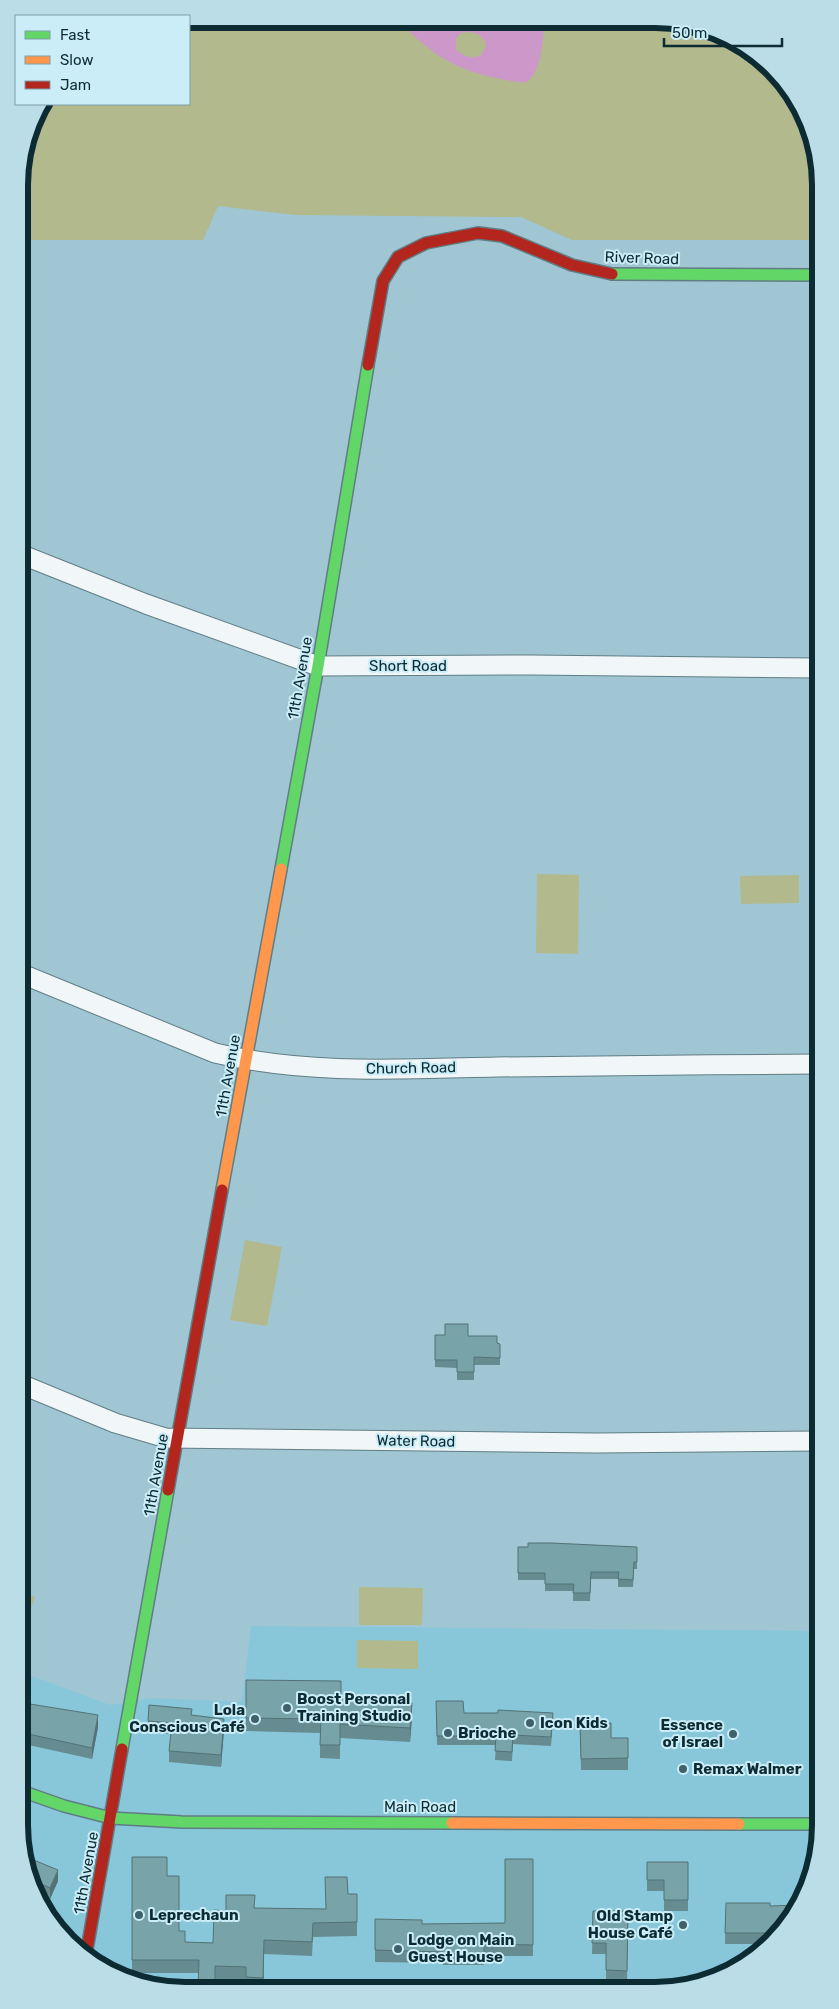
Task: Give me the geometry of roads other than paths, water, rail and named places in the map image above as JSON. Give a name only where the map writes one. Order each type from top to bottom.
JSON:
[{"type":"street","name":"River Road","points":[[446,239],[478,233],[494,234],[516,241],[572,265],[612,274],[812,275]]},
{"type":"street","name":"11th Avenue","points":[[87,1948],[177,1438],[318,666],[383,281],[392,264],[404,252],[426,243],[446,239]]},
{"type":"street","name":"Short Road","points":[[28,557],[146,604],[318,666],[531,665],[812,668]]},
{"type":"street","name":"Church Road","points":[[28,976],[186,1042],[215,1053],[247,1060],[326,1068],[377,1069],[811,1064]]},
{"type":"street","name":"Water Road","points":[[27,1387],[115,1423],[156,1436],[177,1438],[587,1443],[811,1441]]},
{"type":"street","name":"Main Road","points":[[27,1793],[64,1806],[111,1818],[182,1822],[811,1824]]},
{"type":"place","name":"Boost Personal Training Studio","points":[[287,1708]]},
{"type":"place","name":"Lola Conscious Café","points":[[255,1719]]},
{"type":"place","name":"Icon Kids","points":[[530,1723]]},
{"type":"place","name":"Brioche","points":[[448,1733]]},
{"type":"place","name":"Essence of Israel","points":[[733,1734]]},
{"type":"place","name":"Remax Walmer","points":[[683,1769]]},
{"type":"place","name":"Leprechaun","points":[[139,1915]]},
{"type":"place","name":"Old Stamp House Café","points":[[683,1925]]},
{"type":"place","name":"Lodge on Main Guest House","points":[[398,1949]]}]
